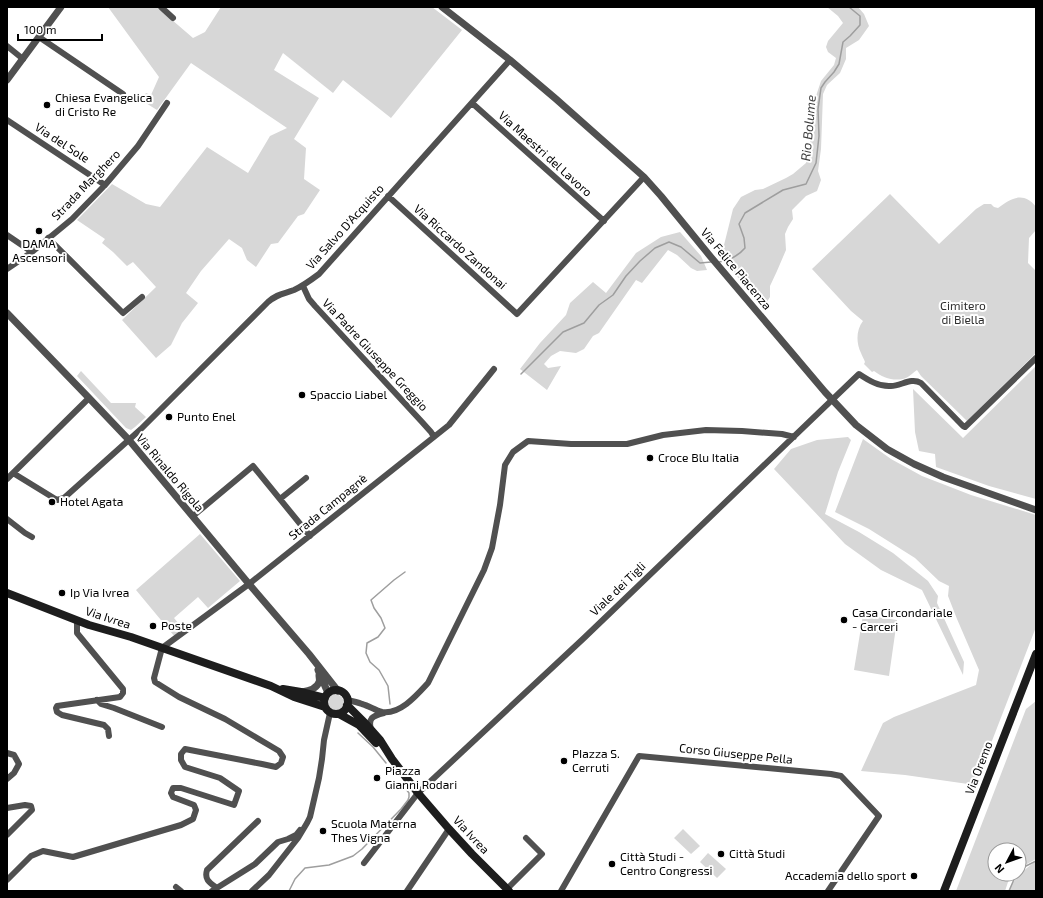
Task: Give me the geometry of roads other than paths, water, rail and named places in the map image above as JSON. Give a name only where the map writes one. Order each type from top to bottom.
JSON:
[{"type":"main road","name":"Via Ivrea","points":[[7,593],[77,620],[271,686],[327,710]]},
{"type":"main road","name":"Via Oremo","points":[[944,891],[1036,654]]},
{"type":"main road","name":"Via Ivrea","points":[[271,686],[326,696]]},
{"type":"main road","points":[[338,691],[344,694],[347,702],[346,709],[339,714],[336,714],[327,710],[324,701],[326,696],[338,691]]},
{"type":"main road","name":"Via Ivrea","points":[[347,702],[380,740],[392,759],[418,793],[472,854],[508,890]]},
{"type":"main road","name":"Via Ivrea","points":[[339,714],[359,725],[392,759]]},
{"type":"street","points":[[7,80],[61,7]]},
{"type":"street","points":[[161,7],[172,18]]},
{"type":"street","name":"Via Felice Piacenza","points":[[442,7],[510,60],[644,177],[662,196],[719,267],[832,400],[856,425],[887,449],[914,464],[943,477],[1035,509]]},
{"type":"street","points":[[39,37],[123,94]]},
{"type":"street","points":[[7,46],[23,59]]},
{"type":"street","name":"Via Salvo D'Acquisto","points":[[13,473],[57,500],[64,498],[129,440],[268,302],[278,295],[293,291],[303,286],[325,268],[510,60]]},
{"type":"street","name":"Strada Marghero","points":[[7,269],[32,252],[72,219],[106,185],[138,146],[167,103]]},
{"type":"street","name":"Via Maestri del Lavoro","points":[[472,103],[604,221]]},
{"type":"street","name":"Via del Sole","points":[[7,120],[106,185]]},
{"type":"street","points":[[604,221],[644,177]]},
{"type":"street","name":"Via Riccardo Zandonai","points":[[388,196],[518,314],[604,221]]},
{"type":"street","points":[[7,235],[32,252]]},
{"type":"street","points":[[48,238],[123,313],[142,297]]},
{"type":"street","name":"Via Padre Giuseppe Greggio","points":[[303,286],[309,299],[315,306],[422,422],[434,437]]},
{"type":"street","name":"Via Rinaldo Rigola","points":[[7,313],[129,440],[248,584],[309,654],[338,691]]},
{"type":"street","name":"Viale dei Tigli","points":[[418,793],[859,374],[870,381],[890,386],[917,380],[965,427],[1036,358]]},
{"type":"street","name":"Strada Campagnè","points":[[162,648],[310,536],[449,425],[494,369]]},
{"type":"street","points":[[7,479],[89,398]]},
{"type":"street","points":[[372,730],[370,723],[372,718],[376,715],[386,712],[388,713],[403,707],[414,699],[428,684],[484,570],[492,548],[500,505],[505,465],[513,452],[528,441],[571,444],[627,444],[663,435],[706,430],[742,431],[794,436]]},
{"type":"street","points":[[193,516],[253,466],[310,536]]},
{"type":"street","points":[[280,499],[306,478]]},
{"type":"street","points":[[7,519],[32,537]]},
{"type":"street","points":[[77,620],[77,633],[123,689],[120,697],[57,706],[56,708],[62,715],[104,725],[108,729],[109,736]]},
{"type":"street","points":[[7,880],[31,856],[43,851],[73,857],[181,825],[193,819],[196,810],[194,805],[173,797],[171,793],[173,788],[181,788],[234,805],[239,791],[220,778],[185,767],[181,760],[181,754],[185,749],[276,767],[281,763],[283,757],[279,751],[224,720],[178,697],[155,682],[154,678],[162,648]]},
{"type":"street","name":"Via Rinaldo Rigola","points":[[309,654],[318,671],[326,696]]},
{"type":"street","points":[[301,692],[311,690],[317,686],[319,682],[318,671]]},
{"type":"street","points":[[97,700],[101,704],[162,727]]},
{"type":"street","points":[[347,702],[360,703],[386,712]]},
{"type":"street","points":[[252,891],[270,875],[298,838],[310,817],[319,778],[327,710]]},
{"type":"street","points":[[7,753],[14,755],[19,764],[14,773],[7,779]]},
{"type":"street","name":"Corso Giuseppe Pella","points":[[561,891],[639,756],[841,776],[879,816],[828,891]]},
{"type":"street","points":[[364,863],[418,793]]},
{"type":"street","points":[[7,808],[25,805],[31,806],[32,810],[7,835]]},
{"type":"street","points":[[258,821],[207,870],[206,875],[208,882],[215,890],[255,864],[278,842],[296,835],[307,823]]},
{"type":"street","points":[[408,891],[449,829]]},
{"type":"street","points":[[508,890],[542,854],[526,838]]},
{"type":"waterway","name":"Rio Bolume","points":[[719,262],[734,257],[745,248],[744,238],[739,224],[745,213],[783,190],[806,184],[816,163],[819,136],[818,109],[821,88],[839,64],[843,42],[860,25],[860,16],[849,7]]},
{"type":"waterway","name":"Rio Bolume","points":[[521,374],[563,332],[584,323],[599,305],[613,295],[626,276],[640,261],[655,248],[669,242],[681,247],[700,263],[711,262]]},
{"type":"waterway","name":"Rio Bolume","points":[[390,704],[388,686],[379,670],[370,662],[366,653],[367,643],[378,637],[385,628],[371,600],[405,572]]},
{"type":"waterway","name":"Rio Bolume","points":[[358,733],[373,747],[386,763]]},
{"type":"waterway","name":"Rio Bolume","points":[[289,891],[295,879],[305,868],[329,865],[353,856],[362,849],[408,800],[409,793],[402,784]]},
{"type":"waterway","points":[[1027,866],[1036,861]]},
{"type":"waterway","points":[[1009,891],[1013,882]]},
{"type":"place","name":"Chiesa Evangelica di Cristo Re","points":[[47,105]]},
{"type":"place","name":"DAMA Ascensori","points":[[39,231]]},
{"type":"place","name":"Spaccio Liabel","points":[[302,395]]},
{"type":"place","name":"Punto Enel","points":[[169,417]]},
{"type":"place","name":"Croce Blu Italia","points":[[650,458]]},
{"type":"place","name":"Hotel Agata","points":[[52,502]]},
{"type":"place","name":"Ip Via Ivrea","points":[[62,593]]},
{"type":"place","name":"Casa Circondariale - Carceri","points":[[844,620]]},
{"type":"place","name":"Poste","points":[[153,626]]},
{"type":"place","name":"PIazza S. Cerruti","points":[[564,761]]},
{"type":"place","name":"Piazza Gianni Rodari","points":[[377,778]]},
{"type":"place","name":"Scuola Materna Thes Vigna","points":[[323,831]]},
{"type":"place","name":"Città Studi","points":[[721,854]]},
{"type":"place","name":"Città Studi - Centro Congressi","points":[[612,864]]},
{"type":"place","name":"Accademia dello sport","points":[[914,876]]},
{"type":"park label","name":"Cimitero di Biella","points":[[963,313]]}]
